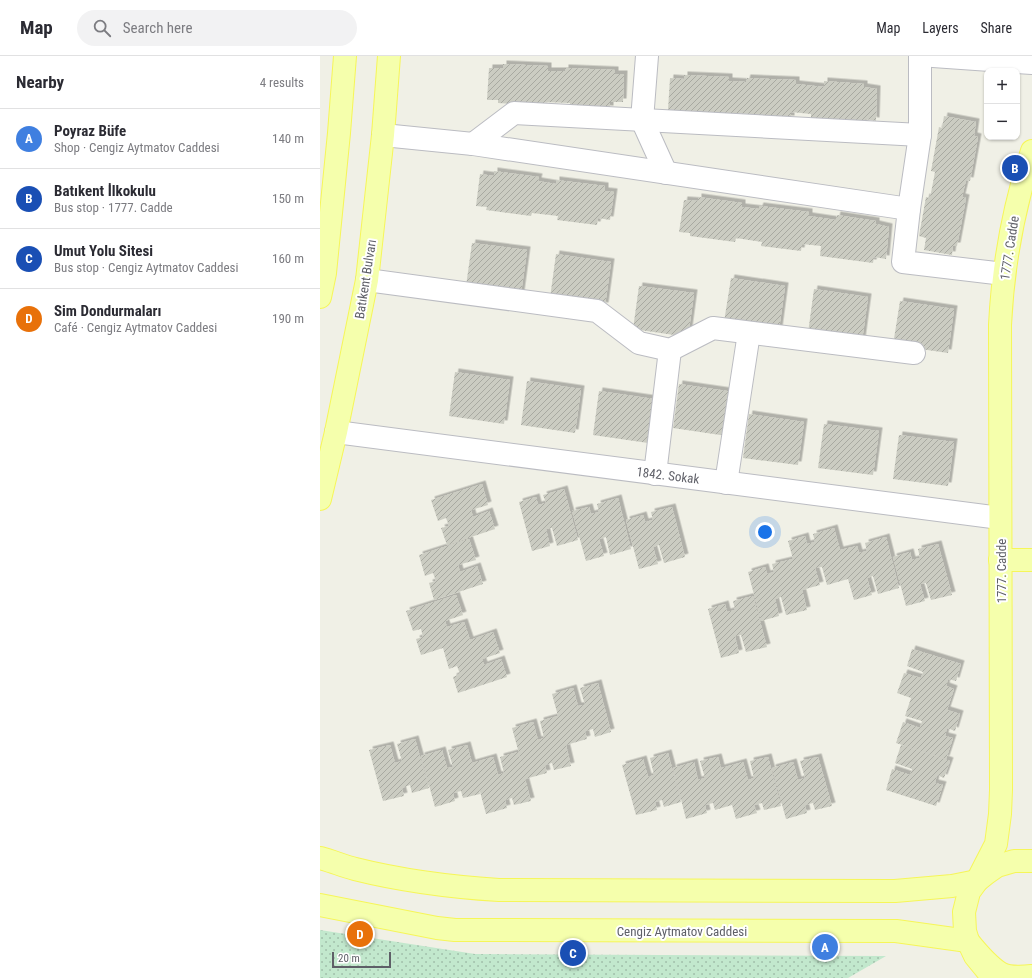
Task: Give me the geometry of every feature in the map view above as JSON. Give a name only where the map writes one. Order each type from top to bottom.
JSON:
[{"type":"main road","points":[[320,297],[325,274],[345,56]]},
{"type":"main road","name":"Batıkent Bulvarı","points":[[320,499],[336,432],[367,280],[383,135],[389,56]]},
{"type":"main road","name":"1777. Cadde","points":[[993,978],[975,956],[968,941],[965,931],[964,912],[969,892],[977,881],[996,844],[1000,814],[1000,326],[1004,274],[1014,217],[1032,151]]},
{"type":"main road","points":[[1000,560],[1032,560]]},
{"type":"main road","points":[[320,858],[354,869],[422,883],[460,888],[499,890],[895,891],[952,886],[977,881],[997,866],[1014,861],[1032,862]]},
{"type":"main road","name":"Cengiz Aytmatov Caddesi","points":[[320,905],[437,928],[455,930],[896,931],[968,941]]},
{"type":"main road","points":[[968,941],[977,952],[1001,973],[1018,977],[1032,976]]},
{"type":"street","points":[[647,56],[642,120],[666,173]]},
{"type":"street","points":[[920,56],[920,135],[903,262],[1004,274]]},
{"type":"street","points":[[933,56],[1032,63]]},
{"type":"street","points":[[473,144],[514,113],[920,135]]},
{"type":"street","points":[[383,135],[473,144],[909,209]]},
{"type":"street","points":[[367,280],[597,311],[639,343],[670,350],[713,328],[914,353]]},
{"type":"street","points":[[726,483],[749,333]]},
{"type":"street","points":[[655,474],[670,350]]},
{"type":"street","name":"1842. Sokak","points":[[336,432],[1000,518]]},
{"type":"green space","points":[[320,930],[475,954],[886,956],[848,978],[320,978]]},
{"type":"building","points":[[503,64],[548,66],[548,71],[565,71],[565,68],[615,70],[615,74],[624,74],[623,102],[610,102],[610,109],[570,107],[570,103],[544,102],[544,106],[498,103],[498,100],[487,100],[489,68],[503,68]]},
{"type":"building","points":[[684,75],[729,77],[729,81],[746,82],[747,78],[796,80],[796,84],[824,87],[824,81],[864,84],[864,87],[877,89],[876,121],[865,119],[864,126],[811,124],[811,114],[791,112],[791,119],[751,117],[751,114],[725,113],[725,116],[679,114],[680,111],[668,110],[670,78],[684,79]]},
{"type":"building","points":[[944,116],[976,122],[974,136],[978,137],[970,181],[966,180],[962,197],[966,198],[957,246],[953,246],[952,255],[924,250],[926,238],[919,236],[926,197],[930,198],[935,172],[931,171],[939,127],[942,128]]},
{"type":"building","points":[[494,171],[539,177],[538,181],[556,184],[556,180],[605,186],[605,191],[614,192],[610,220],[598,218],[597,225],[557,220],[558,216],[532,213],[531,216],[486,210],[487,207],[476,206],[480,174],[494,176]]},
{"type":"building","points":[[698,197],[742,203],[742,207],[759,209],[760,206],[809,212],[809,216],[836,220],[837,215],[876,221],[876,224],[889,227],[886,259],[874,257],[873,263],[820,256],[821,246],[802,244],[801,251],[761,246],[762,242],[736,238],[735,242],[690,236],[690,233],[679,232],[684,200],[698,201]]},
{"type":"building","points":[[472,243],[527,250],[521,294],[466,286]]},
{"type":"building","points":[[556,254],[611,262],[605,306],[550,298]]},
{"type":"building","points":[[731,278],[785,286],[779,330],[724,322]]},
{"type":"building","points":[[639,286],[694,293],[688,337],[633,329]]},
{"type":"building","points":[[814,289],[868,297],[862,341],[808,333]]},
{"type":"building","points":[[900,301],[954,309],[948,353],[893,345]]},
{"type":"building","points":[[455,372],[510,380],[504,424],[449,416]]},
{"type":"building","points":[[527,381],[581,389],[575,433],[521,425]]},
{"type":"building","points":[[679,384],[734,392],[727,436],[673,428]]},
{"type":"building","points":[[599,391],[654,399],[648,443],[593,435]]},
{"type":"building","points":[[749,414],[804,422],[798,465],[743,458]]},
{"type":"building","points":[[824,424],[879,431],[873,475],[818,468]]},
{"type":"building","points":[[899,435],[954,442],[948,486],[893,479]]},
{"type":"building","points":[[482,484],[488,505],[471,510],[473,517],[489,511],[495,529],[447,545],[441,528],[449,526],[446,518],[438,521],[431,500]]},
{"type":"building","points":[[564,489],[578,540],[557,546],[552,528],[546,529],[550,546],[532,551],[519,502],[536,497],[538,505],[546,503],[543,495]]},
{"type":"building","points":[[618,498],[631,549],[610,555],[606,537],[599,539],[604,556],[586,561],[572,511],[589,507],[591,514],[599,512],[597,504]]},
{"type":"building","points":[[672,507],[685,557],[664,563],[659,545],[653,547],[658,564],[639,569],[626,520],[643,515],[645,522],[653,520],[651,512]]},
{"type":"building","points":[[834,528],[840,550],[857,546],[859,553],[867,551],[865,543],[886,537],[899,588],[878,594],[873,576],[867,578],[872,595],[854,600],[848,579],[827,585],[822,567],[815,568],[820,585],[802,590],[807,610],[786,615],[781,597],[775,599],[779,616],[761,621],[748,572],[765,567],[767,574],[774,572],[772,564],[793,559],[788,541],[805,536],[807,544],[815,542],[813,534]]},
{"type":"building","points":[[469,539],[476,560],[458,565],[460,572],[477,566],[483,584],[434,600],[429,583],[436,581],[433,573],[425,576],[419,555]]},
{"type":"building","points":[[938,544],[952,595],[931,600],[926,583],[920,584],[925,601],[906,606],[893,557],[910,552],[912,560],[920,558],[918,549]]},
{"type":"building","points":[[456,595],[463,615],[445,621],[447,627],[464,622],[470,640],[493,632],[500,653],[482,659],[484,665],[501,659],[507,677],[458,693],[453,677],[460,674],[457,666],[449,669],[443,648],[421,655],[416,639],[423,637],[421,629],[413,631],[406,611]]},
{"type":"building","points":[[753,596],[767,647],[746,652],[741,635],[735,636],[739,653],[721,658],[708,609],[725,604],[727,612],[735,610],[733,601]]},
{"type":"building","points":[[912,649],[961,664],[956,681],[948,679],[946,686],[954,689],[947,710],[960,714],[955,731],[947,728],[945,736],[953,738],[946,759],[896,743],[903,722],[920,728],[922,721],[905,716],[911,698],[897,693],[904,673],[921,678],[923,672],[907,666]]},
{"type":"building","points":[[598,683],[611,732],[595,737],[593,729],[585,731],[587,739],[566,745],[571,766],[554,770],[552,763],[545,765],[547,773],[525,779],[531,801],[514,805],[512,798],[505,800],[507,808],[486,814],[479,788],[480,794],[463,798],[461,791],[453,793],[455,801],[435,807],[421,756],[442,750],[447,768],[453,767],[448,750],[467,745],[472,763],[493,757],[498,775],[504,773],[500,757],[518,752],[525,775],[512,728],[533,722],[538,740],[544,738],[540,721],[558,716],[552,694],[573,688],[578,706],[585,705],[580,688]]},
{"type":"building","points":[[415,739],[429,788],[412,793],[410,785],[402,788],[404,796],[383,801],[369,750],[390,745],[395,763],[402,761],[397,744]]},
{"type":"building","points":[[901,745],[950,761],[944,778],[937,775],[935,783],[943,785],[936,806],[886,790],[892,769],[910,775],[912,769],[895,763]]},
{"type":"building","points":[[668,753],[681,802],[664,807],[662,800],[655,802],[657,810],[636,815],[622,765],[643,759],[648,777],[654,775],[650,758]]},
{"type":"building","points":[[718,757],[721,768],[743,762],[748,780],[754,778],[750,761],[768,757],[781,806],[764,810],[762,803],[754,805],[757,813],[736,819],[732,805],[715,810],[713,803],[705,805],[707,813],[686,819],[673,768],[694,762],[698,780],[705,778],[700,761]]},
{"type":"building","points":[[818,757],[832,806],[815,810],[813,803],[805,805],[807,813],[786,819],[772,768],[793,762],[798,780],[805,778],[800,761]]},
{"type":"place","name":"Batıkent İlkokulu","points":[[1015,168]]},
{"type":"place","name":"Sim Dondurmaları","points":[[360,934]]},
{"type":"place","name":"Poyraz Büfe","points":[[825,947]]},
{"type":"place","name":"Umut Yolu Sitesi","points":[[573,953]]}]
